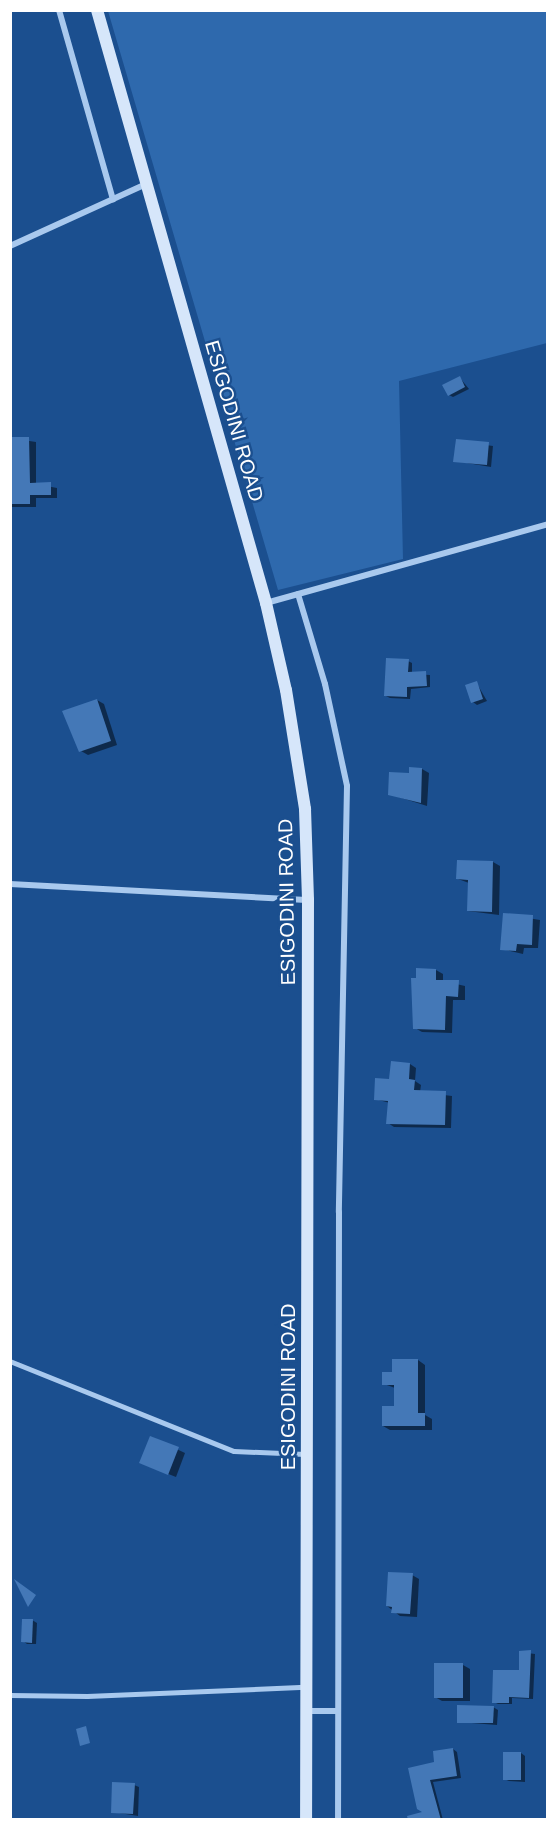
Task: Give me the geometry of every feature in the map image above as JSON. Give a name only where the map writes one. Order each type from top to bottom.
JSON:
[{"type":"main road","name":"ESIGODINI ROAD","points":[[97,10],[266,603],[300,767],[308,900],[306,1820]]},
{"type":"street","points":[[58,10],[113,200]]},
{"type":"street","points":[[10,246],[146,184]]},
{"type":"street","points":[[266,603],[548,524]]},
{"type":"street","points":[[298,594],[325,684],[346,766],[347,786],[339,1212],[338,1820]]},
{"type":"street","points":[[10,884],[308,900]]},
{"type":"street","points":[[306,1711],[338,1711]]},
{"type":"lane","points":[[10,1360],[234,1451],[307,1454]]},
{"type":"lane","points":[[10,1695],[87,1696],[306,1687]]},
{"type":"shaded area","points":[[108,11],[547,11],[547,343],[399,381],[403,559],[278,590]]},
{"type":"building","points":[[460,376],[465,387],[448,396],[442,385]]},
{"type":"building","points":[[10,437],[29,437],[30,483],[51,482],[51,495],[30,495],[30,504],[10,504]]},
{"type":"building","points":[[456,439],[489,442],[487,465],[453,462]]},
{"type":"building","points":[[386,658],[409,659],[408,672],[426,671],[427,686],[407,687],[407,697],[384,696]]},
{"type":"building","points":[[477,681],[483,699],[471,703],[465,685]]},
{"type":"building","points":[[97,699],[111,741],[79,752],[62,711]]},
{"type":"building","points":[[409,767],[422,768],[421,803],[388,795],[389,772],[409,773]]},
{"type":"building","points":[[457,860],[493,861],[492,912],[467,911],[468,880],[456,879]]},
{"type":"building","points":[[503,913],[533,915],[532,945],[517,944],[516,951],[500,950]]},
{"type":"building","points":[[416,968],[436,969],[436,980],[459,980],[458,997],[446,996],[445,1030],[413,1029],[411,978],[416,978]]},
{"type":"building","points":[[391,1061],[410,1063],[409,1079],[415,1080],[414,1090],[446,1091],[445,1125],[386,1124],[388,1101],[374,1100],[375,1078],[389,1079]]},
{"type":"building","points":[[392,1359],[418,1359],[418,1413],[425,1413],[425,1426],[382,1426],[382,1406],[394,1406],[394,1385],[382,1385],[382,1372],[392,1372]]},
{"type":"building","points":[[150,1436],[179,1447],[168,1475],[139,1463]]},
{"type":"building","points":[[388,1572],[413,1573],[410,1614],[391,1613],[392,1607],[386,1606]]},
{"type":"building","points":[[14,1579],[36,1595],[28,1607]]},
{"type":"building","points":[[22,1619],[33,1619],[32,1643],[21,1642]]},
{"type":"building","points":[[531,1650],[529,1698],[509,1697],[509,1703],[492,1703],[493,1670],[519,1670],[519,1651]]},
{"type":"building","points":[[434,1663],[463,1663],[463,1698],[434,1698]]},
{"type":"building","points":[[457,1705],[494,1706],[493,1723],[457,1723]]},
{"type":"building","points":[[86,1726],[90,1743],[80,1746],[76,1729]]},
{"type":"building","points":[[453,1748],[457,1776],[430,1780],[441,1820],[408,1820],[407,1816],[422,1812],[417,1809],[408,1768],[434,1762],[433,1751]]},
{"type":"building","points":[[503,1752],[521,1752],[521,1780],[503,1780]]},
{"type":"building","points":[[112,1782],[135,1783],[133,1814],[111,1813]]}]
